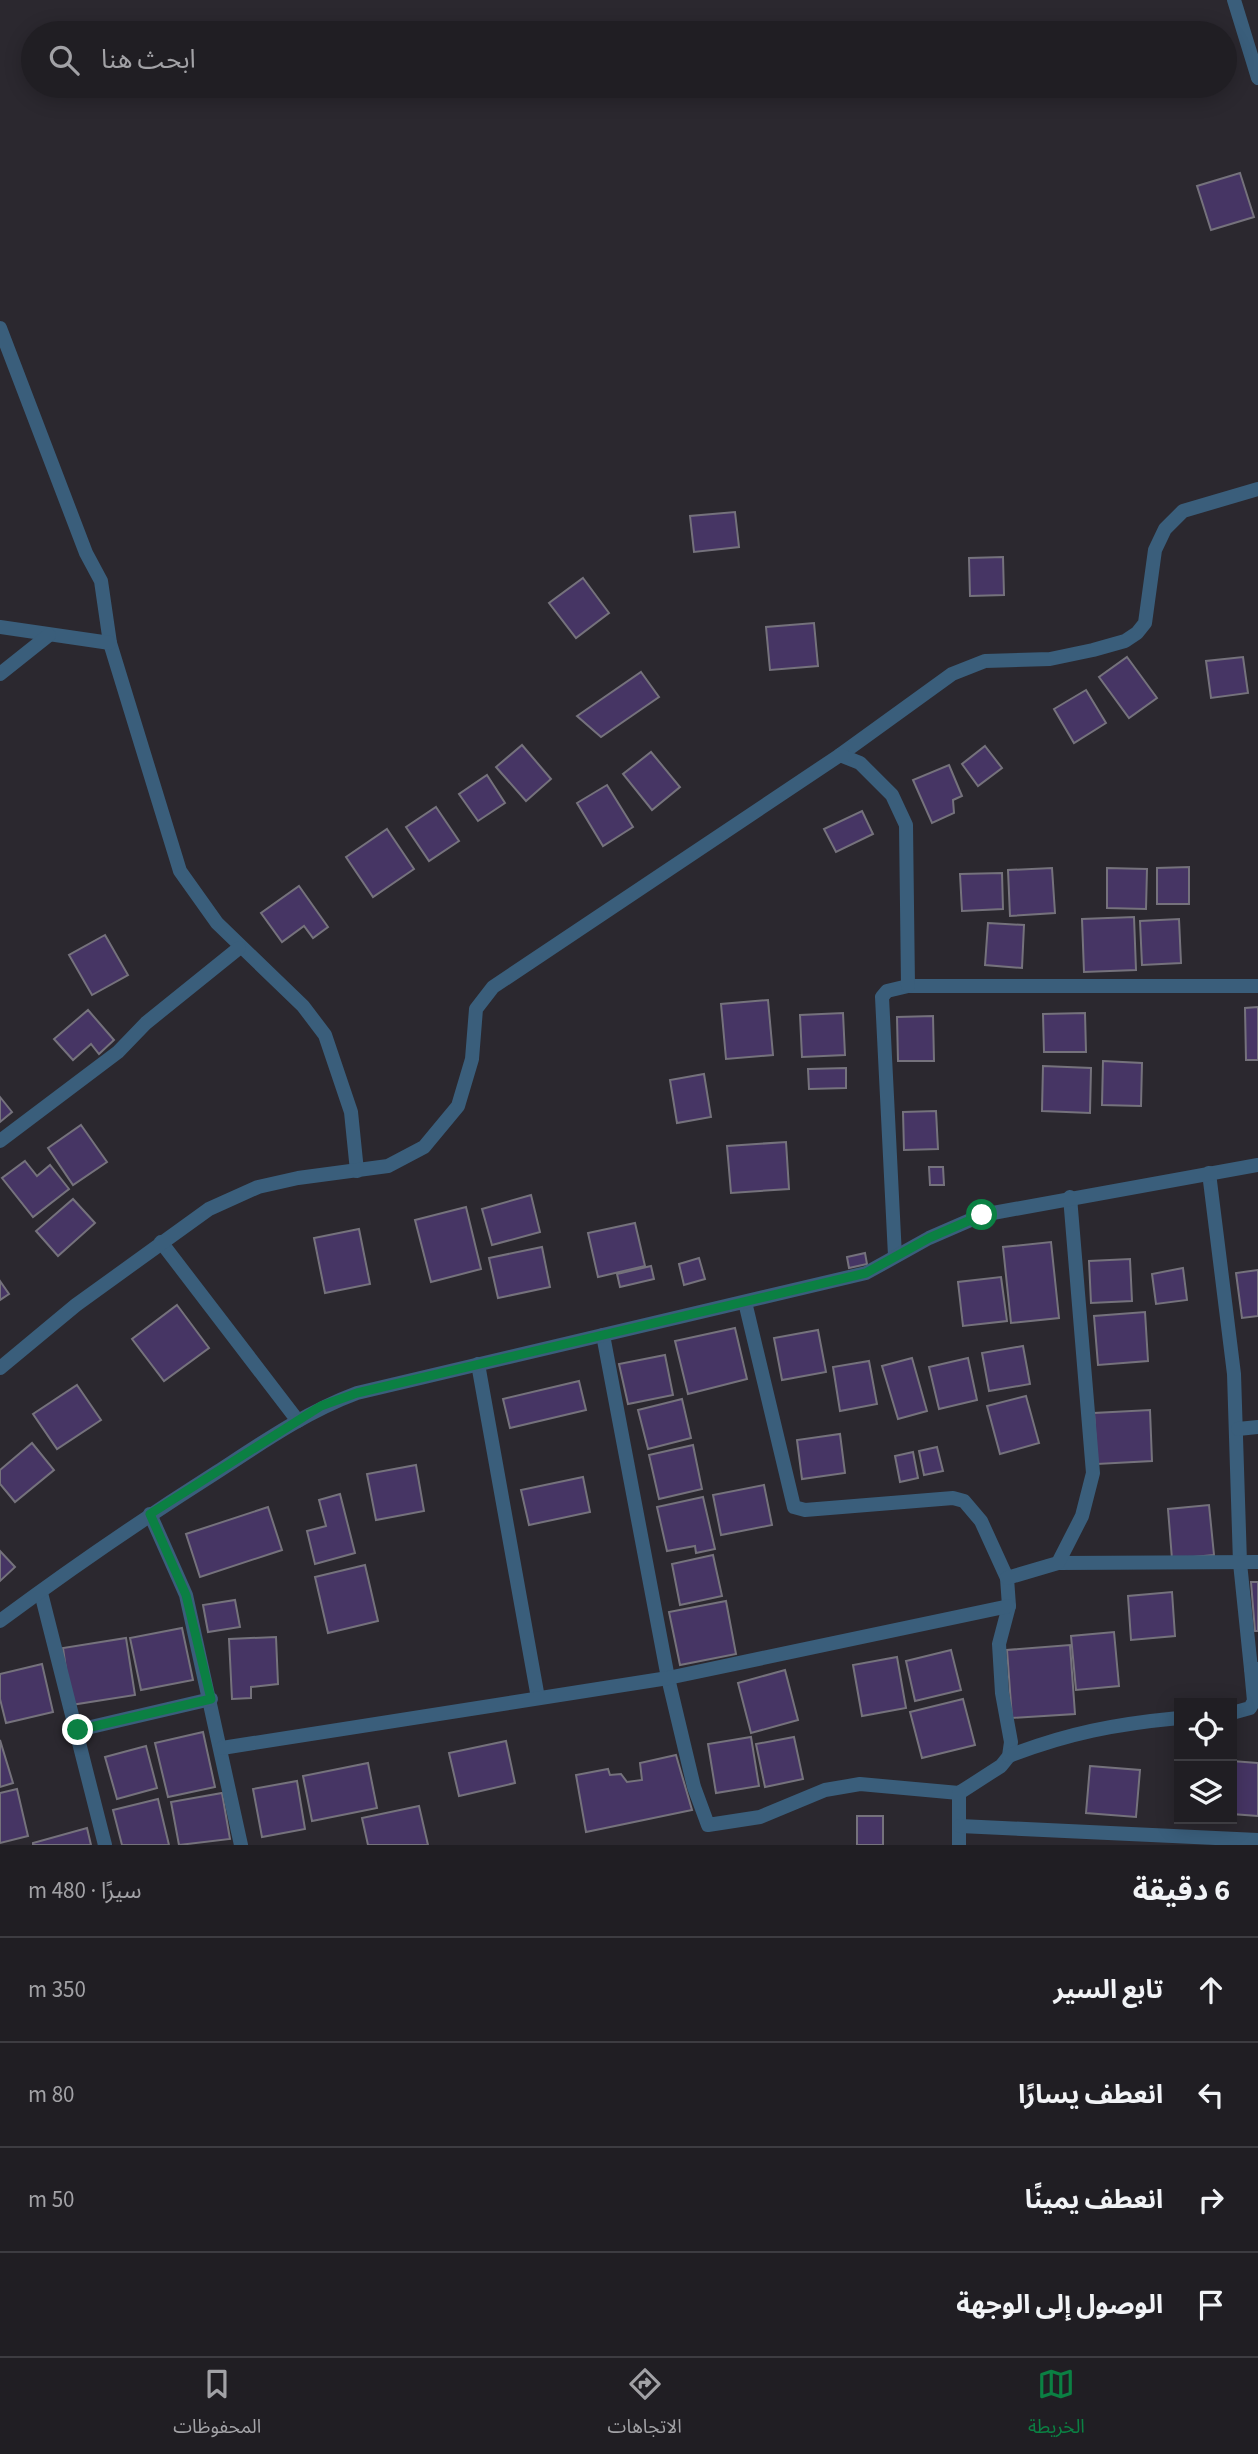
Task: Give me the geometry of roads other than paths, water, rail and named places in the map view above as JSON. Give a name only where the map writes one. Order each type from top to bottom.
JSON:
[{"type":"street","points":[[1234,0],[1258,78]]},
{"type":"street","points":[[0,328],[86,553],[101,581],[110,643],[180,871],[217,923],[303,1006],[325,1035],[351,1112],[357,1171]]},
{"type":"street","points":[[0,1368],[76,1306],[209,1209],[258,1187],[298,1178],[388,1166],[424,1147],[458,1106],[472,1059],[476,1009],[493,987],[840,754],[952,674],[985,661],[1050,659],[1125,641],[1145,623],[1156,550],[1165,529],[1183,511],[1258,489]]},
{"type":"street","points":[[0,627],[110,643]]},
{"type":"street","points":[[0,674],[50,635]]},
{"type":"street","points":[[840,754],[860,764],[892,795],[906,825],[908,986]]},
{"type":"street","points":[[0,1141],[110,1058],[146,1023],[239,947]]},
{"type":"street","points":[[895,1256],[882,998],[887,991],[908,986],[1258,986]]},
{"type":"street","points":[[0,1621],[150,1514],[321,1406],[357,1393],[866,1273],[895,1256],[982,1215],[1258,1165]]},
{"type":"street","points":[[1209,1173],[1238,1429],[1240,1563],[1255,1669],[1254,1701],[1250,1708],[1237,1712]]},
{"type":"street","points":[[1058,1563],[1082,1516],[1093,1473],[1070,1198]]},
{"type":"street","points":[[161,1242],[298,1421]]},
{"type":"street","points":[[745,1301],[794,1507],[805,1510],[953,1498],[964,1501],[981,1521],[1007,1578],[1009,1606],[999,1644],[1002,1693],[1011,1742],[1009,1756]]},
{"type":"street","points":[[603,1335],[668,1678],[694,1787],[708,1825],[760,1817],[825,1790],[860,1784],[959,1793],[1001,1766],[1009,1756],[1057,1737],[1091,1728],[1174,1719]]},
{"type":"street","points":[[478,1364],[538,1698]]},
{"type":"street","points":[[1238,1429],[1258,1427]]},
{"type":"street","points":[[150,1514],[186,1595],[222,1748],[241,1845]]},
{"type":"street","points":[[1007,1578],[1058,1563],[1258,1562]]},
{"type":"street","points":[[41,1593],[78,1730],[105,1845]]},
{"type":"street","points":[[222,1748],[668,1678],[1009,1606]]},
{"type":"street","points":[[78,1730],[211,1699]]},
{"type":"street","points":[[959,1793],[959,1845]]},
{"type":"street","points":[[960,1826],[1258,1840]]}]
